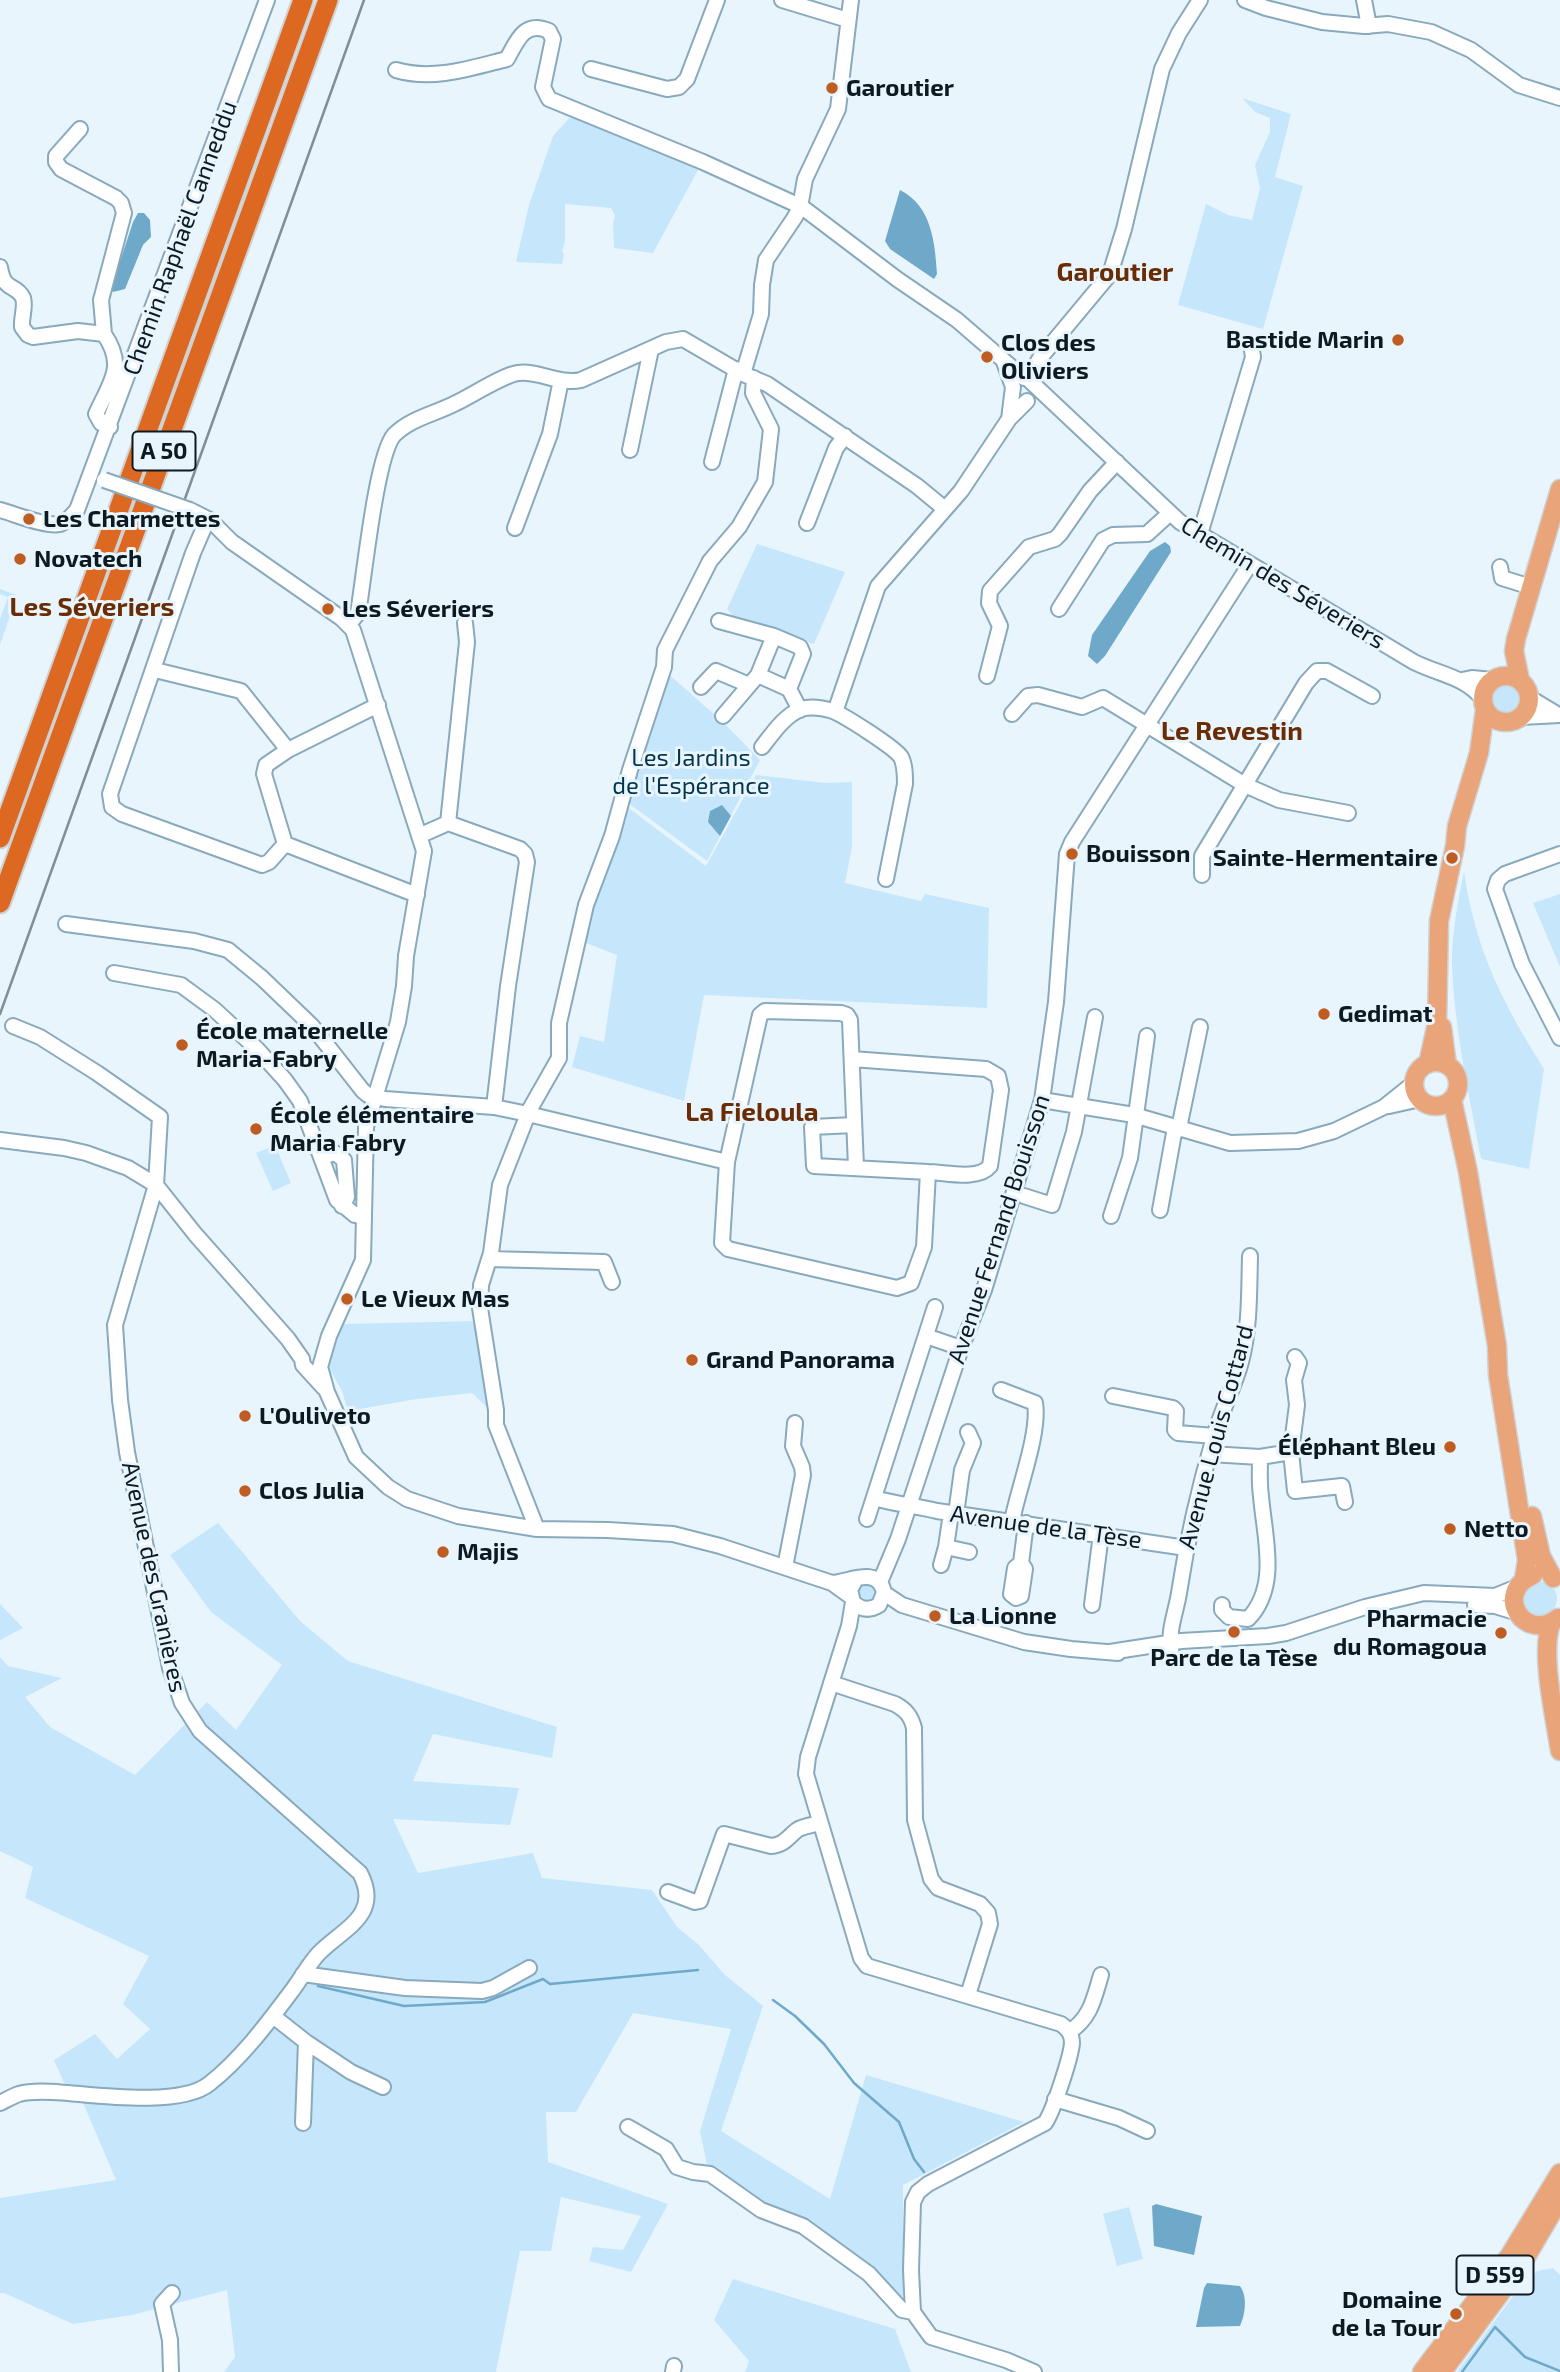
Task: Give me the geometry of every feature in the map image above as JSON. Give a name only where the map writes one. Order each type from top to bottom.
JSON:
[{"type":"highway","name":"A 50","points":[[0,838],[303,0]]},
{"type":"highway","name":"A 50","points":[[0,903],[328,0]]},
{"type":"main road","points":[[1455,846],[1466,829],[1489,742],[1493,735],[1529,705],[1530,698],[1520,680],[1514,652],[1560,489]]},
{"type":"main road","points":[[1428,1064],[1437,1023],[1437,934],[1457,825],[1479,753],[1485,688],[1494,679],[1516,639]]},
{"type":"main road","points":[[1494,679],[1509,676],[1520,680]]},
{"type":"main road","points":[[1484,704],[1498,721],[1514,719]]},
{"type":"main road","points":[[1442,908],[1442,1032],[1447,1065]]},
{"type":"main road","points":[[1431,1097],[1458,1087],[1452,1069],[1441,1062],[1428,1064],[1418,1072],[1431,1097],[1463,1153],[1498,1349],[1498,1375],[1535,1538],[1541,1556],[1557,1581]]},
{"type":"main road","points":[[1510,1421],[1527,1560],[1514,1601],[1524,1618],[1550,1689]]},
{"type":"main road","points":[[1520,1583],[1539,1574],[1557,1581]]},
{"type":"main road","points":[[1524,1618],[1540,1625],[1557,1618]]},
{"type":"main road","points":[[1557,1618],[1547,1637],[1550,1689],[1560,1751]]},
{"type":"main road","name":"D 559","points":[[1422,2372],[1510,2255],[1560,2172]]},
{"type":"main road","name":"D 559","points":[[1442,2372],[1522,2264],[1560,2199]]},
{"type":"street","name":"Chemin Raphaël Canneddu","points":[[0,510],[44,523],[61,524],[77,510],[97,478],[110,427],[267,0]]},
{"type":"street","points":[[591,69],[667,89],[679,87],[687,79],[717,0]]},
{"type":"street","points":[[782,0],[848,20]]},
{"type":"street","points":[[712,462],[744,374],[761,314],[766,260],[800,206],[805,179],[838,109],[851,0]]},
{"type":"street","points":[[835,712],[874,594],[961,491],[1009,419],[1040,358],[1110,274],[1126,222],[1162,69],[1179,33],[1200,0]]},
{"type":"street","points":[[1245,0],[1322,22],[1409,26],[1441,36],[1471,50],[1519,85],[1560,98]]},
{"type":"street","points":[[1364,0],[1369,26]]},
{"type":"street","name":"Chemin des Séveriers","points":[[396,70],[415,74],[442,74],[507,59],[523,32],[531,28],[544,29],[554,39],[543,87],[549,99],[703,162],[800,206],[957,320],[1003,361],[1025,389],[1057,408],[1180,522],[1414,662],[1432,671],[1462,680],[1494,679]]},
{"type":"street","points":[[80,129],[56,156],[58,166],[116,198],[121,203],[124,214],[101,300],[104,334],[114,349],[116,365],[96,414],[101,423],[110,427]]},
{"type":"street","points":[[0,267],[4,283],[19,292],[24,302],[22,327],[28,335],[33,337],[78,331],[104,334]]},
{"type":"street","points":[[348,624],[358,613],[379,480],[386,447],[396,433],[422,416],[451,406],[519,373],[571,383],[666,342],[684,339],[799,405],[945,509]]},
{"type":"street","points":[[1200,534],[1253,357],[1251,344]]},
{"type":"street","points":[[630,450],[651,349]]},
{"type":"street","points":[[537,1529],[496,1425],[480,1308],[481,1285],[489,1259],[500,1185],[527,1114],[559,1058],[559,1023],[586,905],[611,836],[664,667],[665,650],[710,561],[739,527],[765,482],[771,429],[744,374]]},
{"type":"street","points":[[515,528],[550,434],[561,380]]},
{"type":"street","points":[[807,523],[836,448],[845,436]]},
{"type":"street","points":[[987,676],[1000,626],[989,603],[990,591],[1029,547],[1055,539],[1060,534],[1090,491],[1116,462]]},
{"type":"street","points":[[97,478],[190,510],[210,520],[232,542],[348,624],[356,636],[421,835],[424,851],[398,1022],[374,1096],[364,1147],[363,1260],[329,1336],[312,1359]]},
{"type":"street","points":[[1059,609],[1103,540],[1113,535],[1147,534],[1170,513]]},
{"type":"street","points":[[210,520],[206,523],[193,553],[155,670],[110,794],[112,807],[122,814],[262,865],[270,862],[285,844]]},
{"type":"street","name":"Avenue Fernand Bouisson","points":[[849,1626],[873,1591],[898,1539],[961,1348],[984,1290],[1042,1100],[1056,1002],[1067,854],[1072,842],[1250,564]]},
{"type":"street","points":[[1500,567],[1502,578],[1531,587]]},
{"type":"street","points":[[719,621],[774,636],[800,647],[803,654],[789,689]]},
{"type":"street","points":[[448,822],[467,642],[465,623]]},
{"type":"street","points":[[723,716],[754,680],[774,636]]},
{"type":"street","points":[[155,670],[241,691],[288,750]]},
{"type":"street","points":[[701,687],[716,671],[789,689],[800,710]]},
{"type":"street","points":[[1202,875],[1202,856],[1306,683],[1317,671],[1327,671],[1372,696]]},
{"type":"street","name":"Chemin des Séveriers","points":[[1462,680],[1484,704]]},
{"type":"street","points":[[1012,714],[1028,696],[1038,695],[1082,707],[1103,698],[1245,785],[1279,800],[1348,813]]},
{"type":"street","points":[[1530,698],[1558,714]]},
{"type":"street","points":[[285,844],[264,769],[268,762],[378,705]]},
{"type":"street","points":[[762,747],[783,722],[800,710],[818,708],[835,712],[891,747],[900,757],[905,771],[905,784],[886,879]]},
{"type":"street","points":[[1514,719],[1558,714]]},
{"type":"street","points":[[421,835],[448,822],[520,849],[525,854],[527,862],[508,986],[495,1107]]},
{"type":"street","points":[[285,844],[417,895]]},
{"type":"street","points":[[1560,854],[1505,874],[1498,880],[1495,889],[1522,964],[1560,1038]]},
{"type":"street","points":[[66,924],[194,941],[228,950],[312,1026],[363,1091],[374,1096],[495,1107],[727,1162]]},
{"type":"street","points":[[114,973],[181,985],[215,1010],[285,1080],[300,1101],[337,1200],[355,1215],[364,1217]]},
{"type":"street","points":[[856,1167],[850,1020],[847,1015],[841,1013],[765,1011],[760,1015],[727,1162],[722,1243],[728,1249],[897,1288],[911,1283],[923,1255],[928,1172]]},
{"type":"street","points":[[1024,1196],[1052,1205],[1080,1106],[1095,1017]]},
{"type":"street","name":"Avenue des Granières","points":[[0,2103],[20,2093],[175,2096],[195,2092],[208,2085],[273,2017],[320,1952],[349,1930],[364,1909],[368,1891],[360,1873],[200,1731],[182,1703],[170,1666],[126,1447],[115,1325],[156,1185],[160,1117],[52,1044],[13,1026]]},
{"type":"street","points":[[1160,1210],[1174,1133],[1179,1128],[1200,1027]]},
{"type":"street","points":[[1111,1216],[1130,1158],[1147,1037]]},
{"type":"street","points":[[852,1059],[986,1069],[998,1076],[1001,1090],[990,1166],[986,1171],[976,1174],[814,1166],[812,1127],[854,1125]]},
{"type":"street","points":[[1042,1100],[1134,1115],[1230,1143],[1298,1142],[1334,1131],[1384,1107],[1431,1097]]},
{"type":"street","points":[[0,1140],[86,1153],[128,1168],[156,1185],[195,1234],[288,1339],[312,1359],[356,1457],[397,1493],[422,1505],[458,1516],[537,1529],[673,1535],[720,1546],[832,1583],[873,1591]]},
{"type":"street","points":[[321,1157],[335,1153],[344,1160],[347,1197],[342,1206]]},
{"type":"street","name":"Avenue Louis Cottard","points":[[1176,1646],[1175,1617],[1186,1548],[1214,1436],[1234,1386],[1244,1348],[1248,1325],[1250,1256]]},
{"type":"street","points":[[489,1259],[604,1262],[612,1282]]},
{"type":"street","points":[[867,1519],[935,1307]]},
{"type":"street","points":[[926,1336],[961,1348]]},
{"type":"street","points":[[1295,1357],[1299,1363],[1294,1380],[1297,1405],[1292,1452],[1296,1491],[1342,1486],[1345,1502]]},
{"type":"street","points":[[1001,1390],[1035,1403],[1036,1410],[1019,1522],[1021,1563]]},
{"type":"street","points":[[1113,1396],[1173,1408],[1176,1411],[1175,1430],[1178,1433],[1214,1436]]},
{"type":"street","points":[[785,1567],[803,1475],[803,1467],[793,1446],[795,1423]]},
{"type":"street","points":[[941,1565],[962,1470],[973,1443],[968,1432]]},
{"type":"street","points":[[1210,1454],[1260,1457],[1292,1452]]},
{"type":"street","points":[[1222,1605],[1222,1610],[1229,1617],[1248,1619],[1267,1582],[1269,1567],[1260,1492],[1260,1457]]},
{"type":"street","name":"Avenue de la Tèse","points":[[874,1498],[954,1513],[1186,1548]]},
{"type":"street","points":[[1092,1605],[1101,1534]]},
{"type":"street","points":[[946,1547],[969,1552]]},
{"type":"street","points":[[832,1583],[852,1599],[857,1607],[873,1591]]},
{"type":"street","points":[[1034,2372],[1006,2360],[931,2337],[913,2312],[913,2202],[918,2192],[928,2184],[1037,2129],[1048,2118],[1072,2044],[1069,2032],[1061,2024],[867,1966],[861,1958],[806,1774],[849,1626],[852,1584],[902,1605],[1024,1642],[1110,1652],[1286,1633],[1365,1607],[1423,1593],[1495,1596],[1520,1583]]},
{"type":"street","points":[[1400,1600],[1495,1606],[1524,1618]]},
{"type":"street","points":[[831,1683],[895,1704],[904,1709],[912,1719],[915,1820],[931,1879],[938,1888],[980,1904],[989,1917],[990,1924],[968,1995]]},
{"type":"street","points":[[668,1892],[695,1902],[700,1901],[724,1834],[777,1846],[800,1828],[820,1823]]},
{"type":"street","points":[[303,1974],[405,1988],[482,1991],[493,1988],[529,1968]]},
{"type":"street","points":[[1069,2032],[1080,2025],[1089,2014],[1101,1975]]},
{"type":"street","points":[[273,2017],[351,2073],[383,2087]]},
{"type":"street","points":[[303,2123],[306,2042]]},
{"type":"street","points":[[1055,2099],[1119,2118],[1147,2131]]},
{"type":"street","points":[[628,2127],[666,2149],[677,2167],[710,2174],[761,2210],[803,2226],[863,2269],[902,2310],[913,2312]]},
{"type":"street","points":[[171,2372],[170,2340],[162,2307],[173,2292]]},
{"type":"green space","points":[[1242,98],[1291,114],[1275,177],[1303,186],[1263,329],[1178,305],[1206,204],[1228,215],[1252,220],[1260,188],[1255,165],[1270,132],[1270,118],[1255,112]]},
{"type":"green space","points":[[572,115],[699,168],[653,253],[614,248],[615,216],[611,208],[565,204],[562,264],[516,262],[529,205],[553,136]]},
{"type":"green space","points":[[757,544],[845,572],[814,644],[736,619],[727,609]]},
{"type":"green space","points":[[0,589],[17,595],[0,645],[0,619],[8,597],[0,594]]},
{"type":"green space","name":"Les Jardins de l'Espérance","points":[[665,671],[724,723],[760,760],[707,861],[624,800]]},
{"type":"green space","points":[[1505,682],[1516,687],[1521,698],[1516,709],[1505,714],[1494,709],[1489,698],[1494,687]]},
{"type":"green space","points":[[756,775],[826,783],[852,782],[852,847],[845,883],[921,901],[925,894],[989,908],[987,1008],[704,995],[684,1101],[572,1067],[580,1036],[604,1042],[617,955],[586,943],[589,908],[626,806],[706,866]]},
{"type":"green space","points":[[1464,872],[1476,927],[1493,975],[1515,1021],[1544,1069],[1529,1169],[1481,1159],[1453,987],[1453,939]]},
{"type":"green space","points":[[1560,894],[1560,967],[1533,903]]},
{"type":"green space","points":[[275,1145],[291,1183],[273,1191],[256,1153]]},
{"type":"green space","points":[[480,1321],[492,1412],[472,1393],[348,1411],[342,1391],[328,1366],[344,1324]]},
{"type":"green space","points":[[218,1523],[300,1621],[348,1661],[557,1727],[552,1758],[433,1734],[413,1781],[519,1788],[510,1825],[393,1819],[418,1873],[533,1853],[542,1878],[652,1890],[677,1927],[699,1945],[724,1974],[763,2006],[721,2131],[830,2199],[866,2075],[1024,2122],[903,2185],[903,2297],[707,2165],[700,2131],[731,2029],[633,2013],[576,2112],[546,2112],[548,2162],[668,2204],[631,2272],[589,2261],[593,2247],[623,2250],[641,2216],[561,2197],[551,2251],[520,2251],[496,2372],[224,2372],[235,2357],[227,2290],[132,2315],[73,2324],[0,2293],[0,2198],[116,2180],[84,2105],[64,2083],[54,2060],[95,2034],[117,2059],[150,2029],[123,2004],[149,1956],[25,1898],[33,1867],[0,1851],[0,1657],[8,1666],[62,1678],[25,1697],[50,1727],[135,1775],[207,1702],[236,1730],[282,1665],[211,1612],[170,1555]]},
{"type":"green space","points":[[1540,1582],[1552,1587],[1557,1599],[1552,1611],[1540,1616],[1528,1611],[1523,1599],[1528,1587]]},
{"type":"green space","points":[[867,1585],[873,1588],[876,1594],[873,1600],[867,1603],[861,1600],[858,1594],[861,1588]]},
{"type":"green space","points":[[0,1604],[23,1628],[0,1640]]},
{"type":"green space","points":[[1129,2207],[1143,2259],[1117,2266],[1103,2214]]},
{"type":"green space","points":[[1553,2268],[1560,2275],[1560,2372],[1457,2372],[1516,2292],[1537,2271]]},
{"type":"green space","points":[[733,2279],[895,2329],[911,2372],[745,2372],[749,2361],[714,2320]]},
{"type":"water","points":[[900,190],[919,206],[930,226],[937,274],[934,279],[890,249],[885,241]]},
{"type":"water","points":[[138,213],[144,213],[150,220],[151,237],[143,245],[125,289],[113,292],[111,289]]},
{"type":"water","points":[[1165,542],[1170,546],[1171,552],[1105,656],[1097,664],[1088,656],[1092,635],[1150,551]]},
{"type":"water","points":[[722,805],[731,816],[720,836],[708,822],[710,811]]},
{"type":"water","points":[[1156,2204],[1202,2216],[1194,2255],[1154,2246],[1152,2206]]},
{"type":"water","points":[[1207,2283],[1240,2286],[1245,2306],[1240,2326],[1196,2327]]},
{"type":"waterway","points":[[318,1986],[404,2006],[485,2002],[543,1979],[550,1984],[698,1970]]},
{"type":"waterway","points":[[773,2000],[795,2016],[824,2044],[854,2083],[899,2122],[914,2159],[924,2172]]},
{"type":"waterway","points":[[1462,2372],[1495,2327],[1525,2357],[1560,2371]]},
{"type":"railway","points":[[0,1014],[364,0]]},
{"type":"place","name":"Garoutier","points":[[832,88]]},
{"type":"place","name":"Bastide Marin","points":[[1398,340]]},
{"type":"place","name":"Clos des Oliviers","points":[[987,357]]},
{"type":"place","name":"Les Charmettes","points":[[29,519]]},
{"type":"place","name":"Novatech","points":[[20,559]]},
{"type":"place","name":"Les Séveriers","points":[[328,609]]},
{"type":"place","name":"Bouisson","points":[[1072,854]]},
{"type":"place","name":"Sainte-Hermentaire","points":[[1452,858]]},
{"type":"place","name":"Gedimat","points":[[1324,1014]]},
{"type":"place","name":"École maternelle Maria-Fabry","points":[[182,1045]]},
{"type":"place","name":"École élémentaire Maria Fabry","points":[[256,1129]]},
{"type":"place","name":"Le Vieux Mas","points":[[347,1299]]},
{"type":"place","name":"Grand Panorama","points":[[692,1360]]},
{"type":"place","name":"L'Ouliveto","points":[[245,1416]]},
{"type":"place","name":"Éléphant Bleu","points":[[1450,1447]]},
{"type":"place","name":"Clos Julia","points":[[245,1491]]},
{"type":"place","name":"Netto","points":[[1450,1529]]},
{"type":"place","name":"Majis","points":[[443,1552]]},
{"type":"place","name":"La Lionne","points":[[935,1616]]},
{"type":"place","name":"Parc de la Tèse","points":[[1234,1632]]},
{"type":"place","name":"Pharmacie du Romagoua","points":[[1501,1633]]},
{"type":"place","name":"Domaine de la Tour","points":[[1456,2314]]},
{"type":"district","name":"Garoutier","points":[[1115,272]]},
{"type":"district","name":"Les Séveriers","points":[[92,607]]},
{"type":"district","name":"Le Revestin","points":[[1232,731]]},
{"type":"district","name":"La Fieloula","points":[[752,1112]]}]
